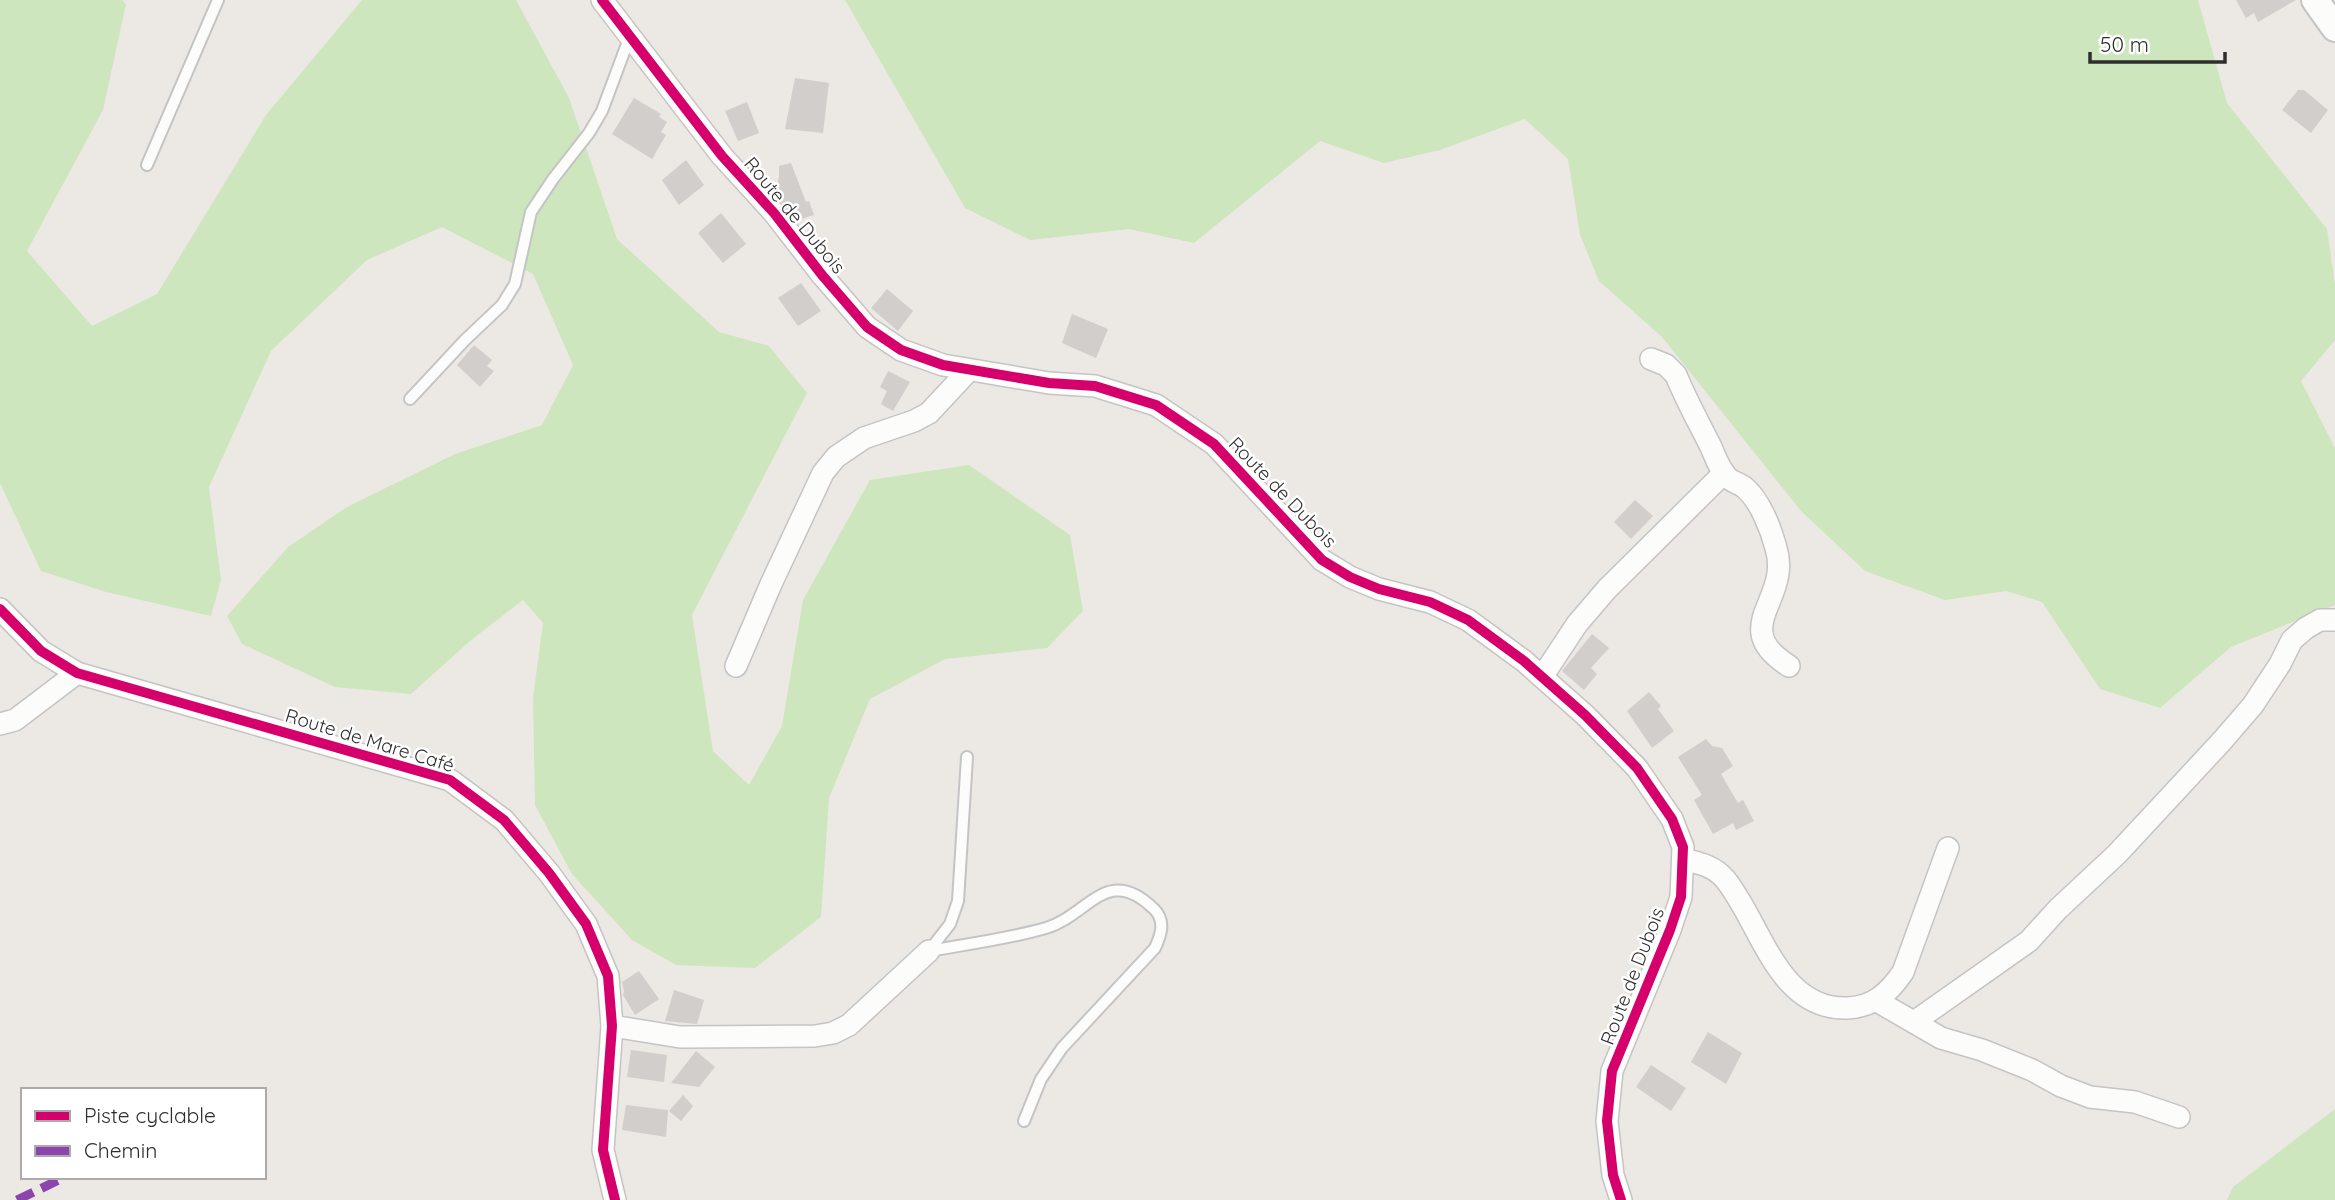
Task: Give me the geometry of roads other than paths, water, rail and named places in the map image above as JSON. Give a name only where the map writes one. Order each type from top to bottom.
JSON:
[{"type":"street","name":"Route de Dubois","points":[[602,0],[722,156],[774,213],[867,327],[901,351],[943,365],[1049,383],[1095,386],[1156,405],[1214,444],[1322,560],[1350,577],[1379,589],[1430,602],[1468,620],[1542,677],[1585,715],[1637,768],[1672,819],[1683,848],[1683,859],[1681,897],[1612,1072],[1607,1121],[1613,1175],[1620,1200]]},
{"type":"street","points":[[2315,0],[2335,28]]},
{"type":"street","points":[[1651,359],[1666,365],[1676,375],[1724,473],[1753,497],[1772,534],[1779,557],[1779,571],[1759,632],[1772,655],[1789,666]]},
{"type":"street","points":[[736,666],[823,472],[836,457],[864,438],[929,413],[970,370]]},
{"type":"street","points":[[1542,677],[1577,624],[1607,589],[1724,473]]},
{"type":"street","name":"Route de Mare Café","points":[[0,609],[41,651],[77,673],[450,780],[504,820],[549,873],[586,924],[608,976],[612,1026],[603,1150],[615,1200]]},
{"type":"street","points":[[1914,1022],[2029,941],[2058,909],[2117,854],[2222,741],[2253,705],[2292,640],[2320,620],[2335,620]]},
{"type":"street","points":[[0,724],[15,720],[77,673]]},
{"type":"street","points":[[1683,859],[1707,865],[1724,877],[1777,968],[1801,994],[1830,1008],[1855,1007],[1877,1001],[1896,983],[1903,972],[1948,848]]},
{"type":"street","points":[[612,1026],[680,1037],[815,1036],[832,1033],[849,1025],[929,951]]},
{"type":"street","points":[[1877,1001],[1941,1038],[2020,1065],[2061,1086],[2090,1097],[2135,1102],[2179,1117]]},
{"type":"lane","points":[[147,164],[218,0]]},
{"type":"lane","points":[[410,400],[456,348],[502,305],[514,284],[531,212],[602,111],[630,36]]},
{"type":"lane","points":[[929,951],[950,924],[958,901],[967,757]]},
{"type":"lane","points":[[929,951],[1048,928],[1103,893],[1124,890],[1140,895],[1158,912],[1163,931],[1155,948],[1062,1048],[1041,1079],[1024,1121]]}]
